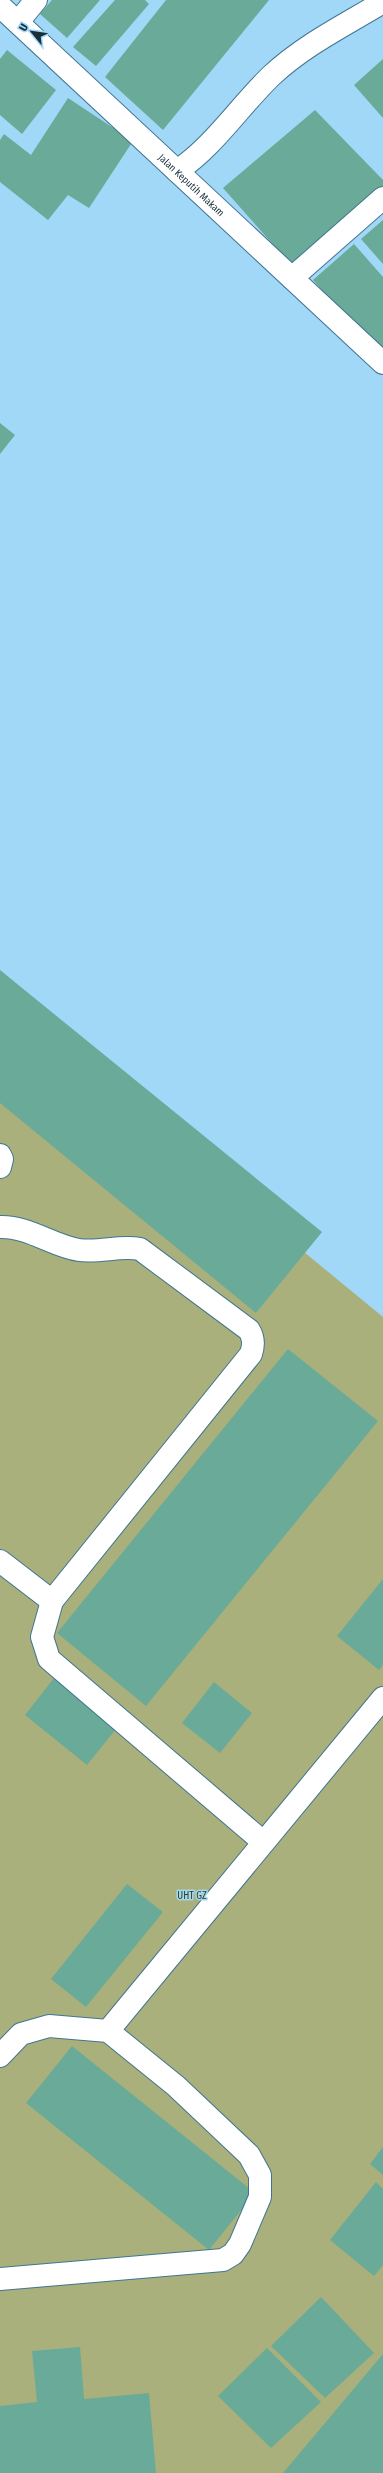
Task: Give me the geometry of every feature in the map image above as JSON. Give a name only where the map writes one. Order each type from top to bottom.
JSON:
[{"type":"street","points":[[18,22],[36,0]]},
{"type":"street","points":[[177,171],[196,159],[270,77],[298,52],[383,2]]},
{"type":"street","name":"Jalan Keputih Makam","points":[[0,6],[383,363]]},
{"type":"street","points":[[292,278],[383,198]]},
{"type":"street","points":[[0,1155],[2,1159],[0,1167]]},
{"type":"street","points":[[0,1227],[32,1233],[76,1249],[106,1250],[125,1247],[140,1249],[249,1330],[253,1340],[251,1354],[52,1601],[42,1637],[49,1659],[262,1841]]},
{"type":"street","points":[[0,1561],[52,1601]]},
{"type":"street","points":[[108,2031],[262,1841],[383,1698]]},
{"type":"street","points":[[0,2056],[21,2034],[48,2026],[108,2031],[176,2086],[249,2155],[260,2175],[260,2197],[240,2244],[233,2254],[223,2260],[0,2279]]},
{"type":"green space","name":"UHT GZ","points":[[0,1002],[383,1317],[383,2473],[0,2473]]},
{"type":"building","points":[[52,0],[100,0],[67,38],[40,14]]},
{"type":"building","points":[[115,0],[145,0],[149,4],[96,66],[73,47]]},
{"type":"building","points":[[166,0],[269,0],[163,130],[105,77]]},
{"type":"building","points":[[7,50],[56,90],[22,134],[0,115],[0,59]]},
{"type":"building","points":[[383,59],[383,118],[354,85]]},
{"type":"building","points":[[68,98],[133,141],[89,208],[68,195],[48,220],[0,182],[0,140],[4,134],[31,155]]},
{"type":"building","points":[[315,110],[383,180],[383,186],[292,266],[223,188]]},
{"type":"building","points":[[383,220],[383,264],[361,239]]},
{"type":"building","points":[[354,244],[383,277],[383,349],[377,354],[313,280]]},
{"type":"building","points":[[0,423],[15,435],[0,454]]},
{"type":"building","points":[[0,970],[322,1232],[256,1313],[0,1103]]},
{"type":"building","points":[[288,1349],[378,1421],[146,1706],[57,1633]]},
{"type":"building","points":[[383,1579],[383,1665],[379,1670],[337,1636]]},
{"type":"building","points":[[54,1678],[116,1729],[87,1765],[25,1715]]},
{"type":"building","points":[[214,1682],[252,1713],[220,1753],[182,1723]]},
{"type":"building","points":[[127,1884],[163,1912],[86,2007],[51,1979]]},
{"type":"building","points":[[72,2046],[255,2193],[209,2250],[26,2103]]},
{"type":"building","points":[[383,2147],[383,2175],[370,2164]]},
{"type":"building","points":[[376,2182],[383,2189],[383,2265],[374,2276],[330,2240]]},
{"type":"building","points":[[321,2297],[374,2353],[325,2398],[271,2346]]},
{"type":"building","points":[[80,2347],[84,2399],[149,2393],[156,2473],[0,2473],[0,2406],[37,2402],[32,2351]]},
{"type":"building","points":[[267,2348],[321,2402],[271,2448],[218,2396]]},
{"type":"building","points":[[383,2354],[383,2473],[283,2473]]}]
